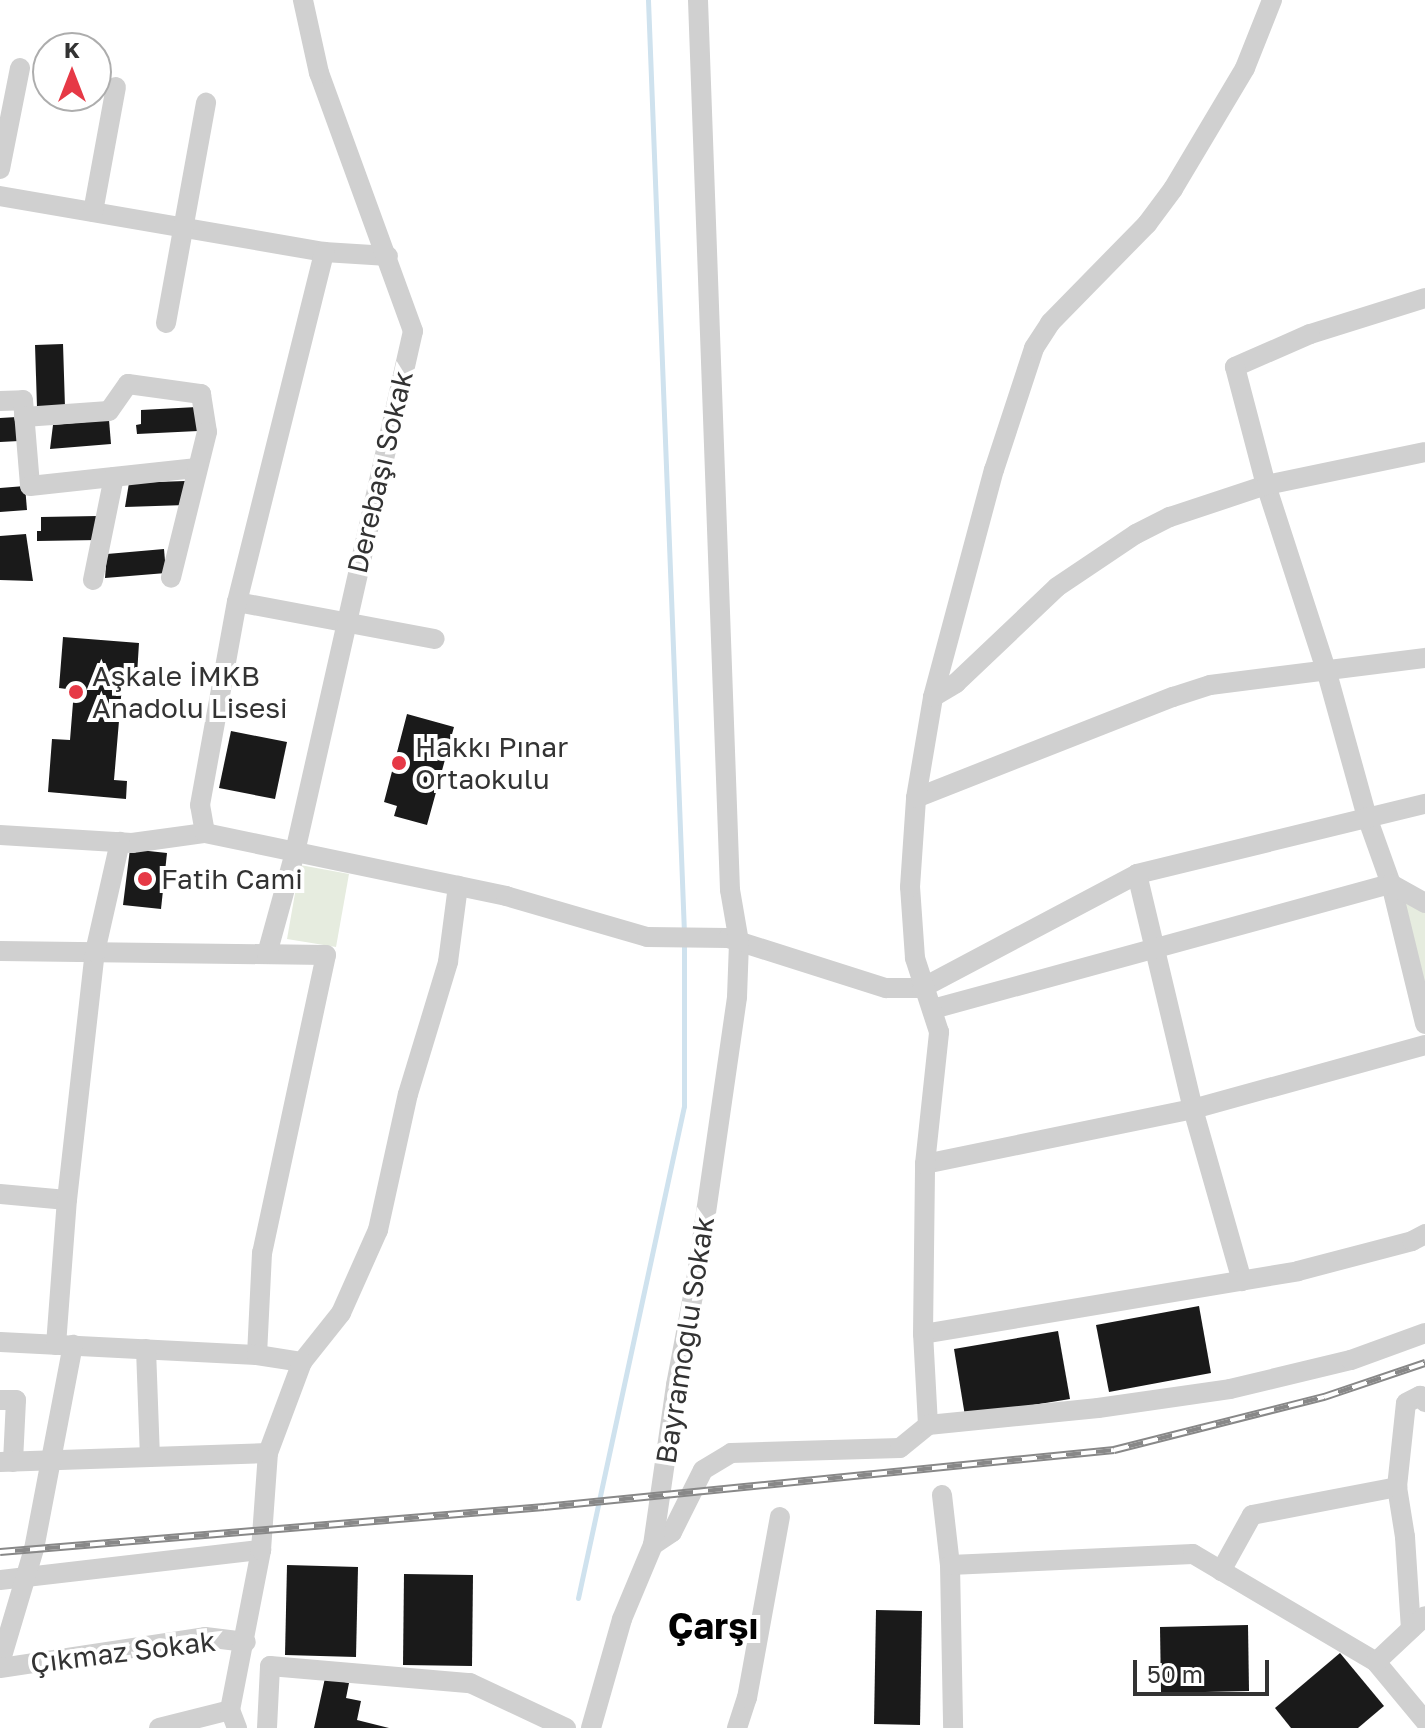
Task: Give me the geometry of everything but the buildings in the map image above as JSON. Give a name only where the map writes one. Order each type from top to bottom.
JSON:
[{"type":"street","name":"Derebaşı Sokak","points":[[267,954],[295,852],[413,331],[319,73],[303,0]]},
{"type":"street","name":"Bayramoğlu Sokak","points":[[591,1728],[622,1619],[653,1545],[676,1385],[720,1127],[737,997],[730,890],[698,0]]},
{"type":"street","points":[[928,1425],[923,1334],[925,1164],[939,1032],[933,1009],[922,988],[910,923],[916,798],[933,697],[994,470],[1034,348],[1050,323],[1147,224],[1173,189],[1245,68],[1272,0]]},
{"type":"street","points":[[0,169],[20,68]]},
{"type":"street","points":[[93,212],[116,87]]},
{"type":"street","points":[[166,323],[181,227],[206,103]]},
{"type":"street","points":[[0,196],[324,252],[388,256]]},
{"type":"street","points":[[205,833],[200,805],[237,602],[324,252]]},
{"type":"street","points":[[1425,298],[1310,334],[1235,367],[1266,485],[1327,673],[1367,817],[1391,884],[1425,1024]]},
{"type":"street","points":[[24,417],[109,411],[128,384],[201,394],[207,432],[171,578]]},
{"type":"street","points":[[0,401],[23,400],[30,486],[197,468]]},
{"type":"street","points":[[933,697],[956,683],[1057,587],[1097,558],[1170,517],[1266,485],[1367,461],[1425,452]]},
{"type":"street","points":[[93,580],[114,477]]},
{"type":"street","points":[[237,602],[347,620],[435,639]]},
{"type":"street","points":[[916,798],[1198,689],[1242,679],[1327,673],[1425,658]]},
{"type":"street","points":[[0,835],[120,842],[205,833],[458,886],[647,937],[733,940],[886,988],[922,988],[1137,874],[1425,804]]},
{"type":"street","points":[[0,1665],[34,1549],[52,1461],[64,1345],[67,1200],[95,952],[120,842]]},
{"type":"street","points":[[1137,874],[1193,1109],[1242,1281]]},
{"type":"street","points":[[933,1009],[1391,884],[1425,903]]},
{"type":"street","points":[[159,1728],[234,1719],[261,1550],[268,1453],[302,1362],[341,1313],[378,1230],[408,1094],[448,962],[458,886]]},
{"type":"street","points":[[0,951],[326,955],[262,1253],[257,1355]]},
{"type":"street","points":[[925,1164],[1193,1109],[1425,1045]]},
{"type":"street","points":[[0,1194],[67,1200]]},
{"type":"street","points":[[923,1334],[1298,1271],[1412,1241],[1425,1234]]},
{"type":"street","points":[[653,1545],[669,1537],[697,1479],[719,1458],[743,1451],[900,1448],[928,1425],[1071,1411],[1230,1389],[1351,1360],[1425,1333]]},
{"type":"street","points":[[0,1342],[257,1355],[302,1362]]},
{"type":"street","points":[[146,1349],[150,1457]]},
{"type":"street","points":[[1376,1662],[1418,1622],[1397,1487],[1406,1403],[1420,1396],[1425,1402]]},
{"type":"street","points":[[0,1400],[16,1400],[7,1462],[268,1453]]},
{"type":"street","points":[[1221,1571],[1252,1515],[1397,1487]]},
{"type":"street","points":[[942,1495],[950,1565],[953,1728]]},
{"type":"street","points":[[737,1728],[747,1698],[780,1517]]},
{"type":"street","points":[[0,1580],[261,1550]]},
{"type":"street","points":[[950,1565],[1193,1554],[1376,1662],[1425,1721]]},
{"type":"street","name":"Çıkmaz Sokak","points":[[0,1665],[205,1637],[246,1642]]},
{"type":"street","points":[[267,1728],[270,1666],[470,1683],[566,1728]]},
{"type":"shaded area","points":[[300,865],[349,874],[336,947],[287,939]]},
{"type":"shaded area","points":[[1410,900],[1425,908],[1425,993],[1404,905]]},
{"type":"waterway","points":[[648,0],[684,934]]},
{"type":"waterway","points":[[578,1598],[684,1106],[684,944]]},
{"type":"railway","points":[[0,1552],[544,1507],[1114,1450],[1324,1397],[1425,1363]]},
{"type":"place","name":"Aşkale İMKB Anadolu Lisesi","points":[[76,692]]},
{"type":"place","name":"Hakkı Pınar Ortaokulu","points":[[399,763]]},
{"type":"place","name":"Fatih Cami","points":[[145,879]]},
{"type":"district","name":"Çarşı","points":[[713,1626]]}]
